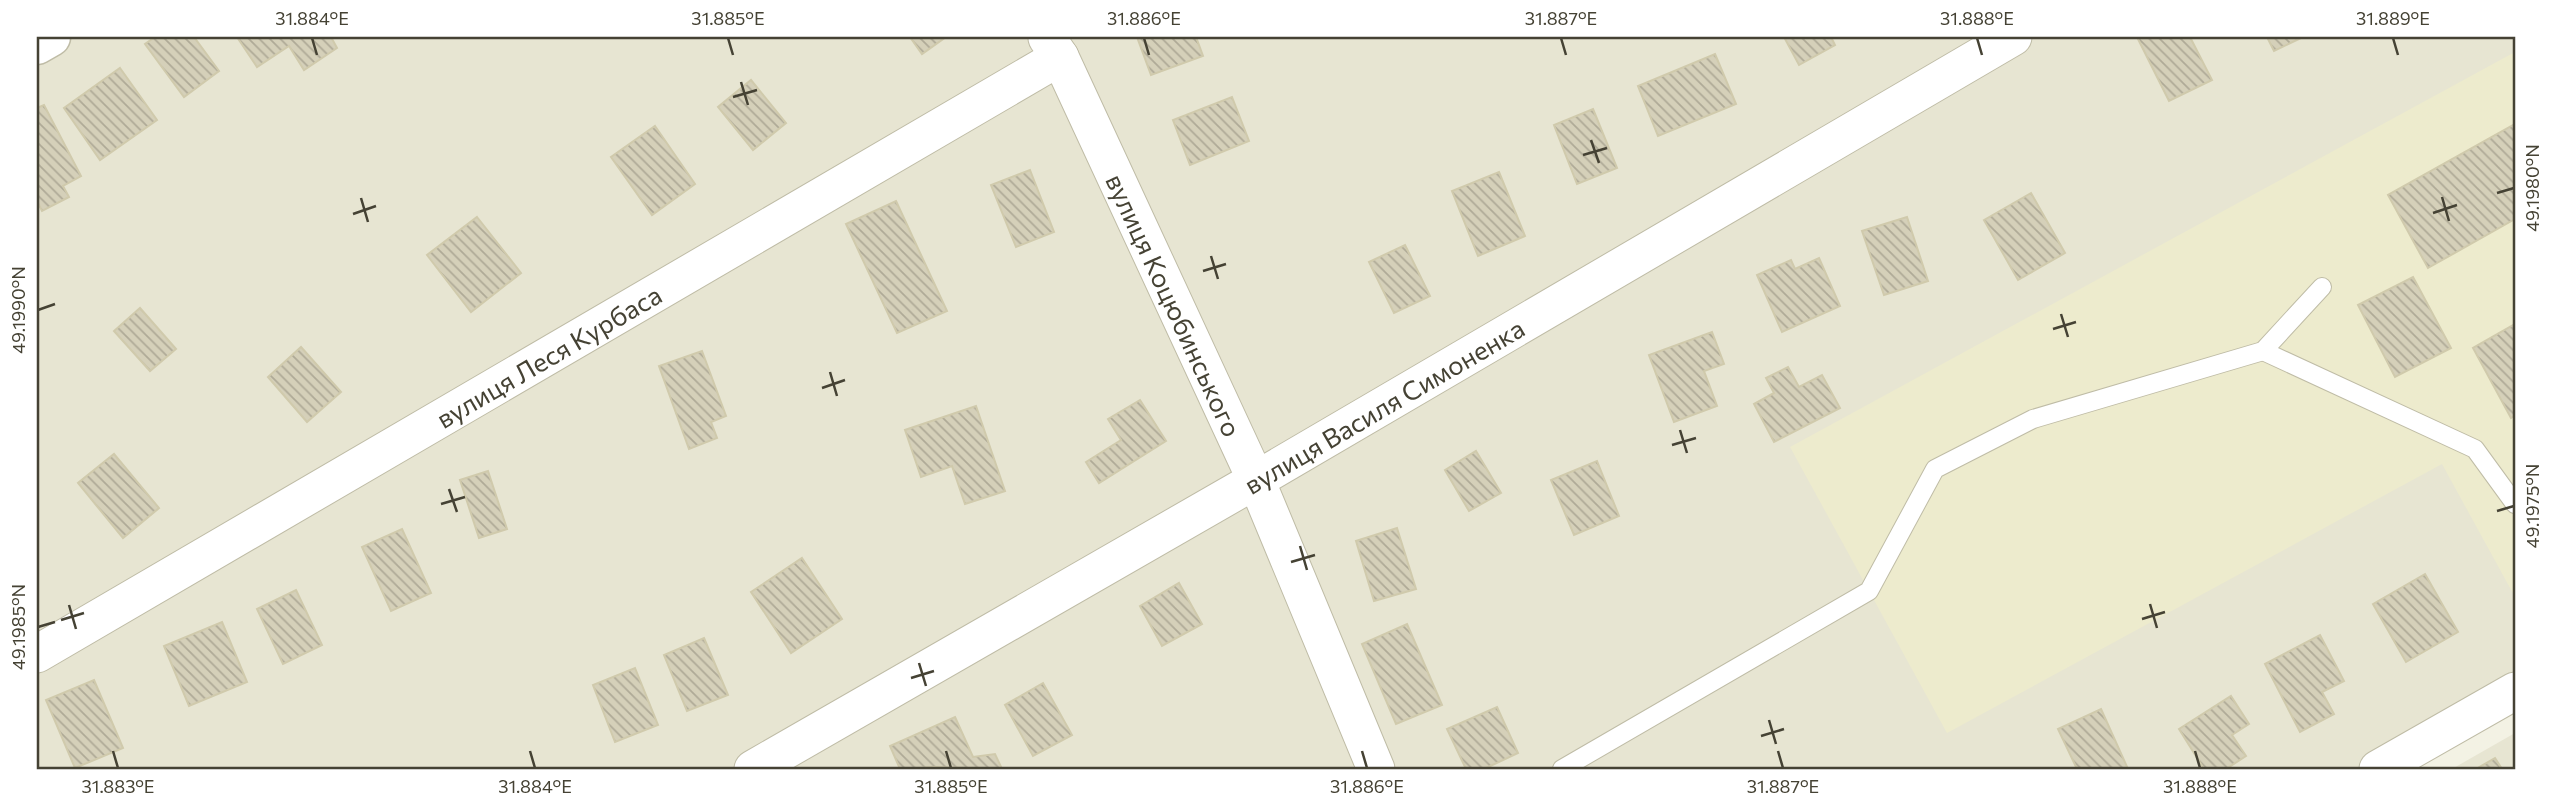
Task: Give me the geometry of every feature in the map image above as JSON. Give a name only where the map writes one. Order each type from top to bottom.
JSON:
[{"type":"street","points":[[37,45],[51,37]]},
{"type":"street","name":"вулиця Василя Симоненка","points":[[753,769],[1256,480],[2013,37]]},
{"type":"street","name":"вулиця Коцюбинського","points":[[1053,47],[1256,480],[1376,769]]},
{"type":"street","name":"вулиця Леся Курбаса","points":[[37,654],[1053,47]]},
{"type":"street","points":[[2378,769],[2515,691]]},
{"type":"lane","points":[[1562,769],[1869,592],[1935,469],[2033,419],[2263,351],[2322,287]]},
{"type":"lane","points":[[2263,351],[2475,449],[2515,504]]},
{"type":"shaded area","points":[[69,37],[2515,37],[2515,691],[2378,769],[37,769],[37,55]]},
{"type":"shaded area","points":[[2515,52],[2515,597],[2442,464],[1947,733],[1790,447]]},
{"type":"shaded area","points":[[2515,733],[2515,769],[2452,769]]},
{"type":"building","points":[[155,37],[194,37],[219,71],[184,97],[145,44]]},
{"type":"building","points":[[237,37],[331,37],[337,48],[304,70],[289,46],[257,67]]},
{"type":"building","points":[[910,37],[946,37],[922,54]]},
{"type":"building","points":[[1137,37],[1196,37],[1203,56],[1151,75]]},
{"type":"building","points":[[1784,37],[1831,37],[1835,45],[1799,65]]},
{"type":"building","points":[[2137,37],[2190,37],[2212,80],[2169,101]]},
{"type":"building","points":[[2267,37],[2303,37],[2274,51]]},
{"type":"building","points":[[1715,54],[1736,104],[1658,136],[1638,86]]},
{"type":"building","points":[[120,68],[157,120],[100,160],[64,108]]},
{"type":"building","points":[[751,80],[786,123],[753,150],[718,107]]},
{"type":"building","points":[[1232,97],[1249,141],[1190,165],[1173,120]]},
{"type":"building","points":[[44,105],[81,176],[63,186],[69,197],[42,211],[37,201],[37,108]]},
{"type":"building","points":[[1593,109],[1617,168],[1577,184],[1554,125]]},
{"type":"building","points":[[2515,124],[2515,219],[2428,268],[2388,195]]},
{"type":"building","points":[[655,126],[695,184],[652,215],[611,157]]},
{"type":"building","points":[[1030,170],[1054,232],[1016,247],[991,185]]},
{"type":"building","points":[[1499,172],[1525,236],[1478,256],[1452,191]]},
{"type":"building","points":[[2031,193],[2065,253],[2018,280],[1984,220]]},
{"type":"building","points":[[896,201],[947,311],[897,333],[846,224]]},
{"type":"building","points":[[477,217],[521,273],[471,312],[427,255]]},
{"type":"building","points":[[1907,217],[1928,281],[1884,295],[1862,231]]},
{"type":"building","points":[[1405,245],[1430,296],[1394,313],[1369,262]]},
{"type":"building","points":[[1819,258],[1840,306],[1782,332],[1757,275],[1791,260],[1795,269]]},
{"type":"building","points":[[2413,277],[2451,348],[2395,377],[2358,305]]},
{"type":"building","points":[[140,308],[176,349],[150,371],[114,331]]},
{"type":"building","points":[[2515,324],[2515,415],[2511,418],[2473,348]]},
{"type":"building","points":[[1712,332],[1724,364],[1704,371],[1717,406],[1674,422],[1649,355]]},
{"type":"building","points":[[301,347],[341,392],[307,422],[268,377]]},
{"type":"building","points":[[702,351],[726,416],[711,422],[717,438],[689,449],[659,366]]},
{"type":"building","points":[[1788,367],[1799,387],[1822,375],[1840,408],[1774,442],[1754,404],[1774,393],[1766,378]]},
{"type":"building","points":[[1140,400],[1166,441],[1099,483],[1086,462],[1121,440],[1108,419]]},
{"type":"building","points":[[976,406],[1005,491],[965,504],[952,466],[921,477],[905,430]]},
{"type":"building","points":[[1476,451],[1501,493],[1469,511],[1445,470]]},
{"type":"building","points":[[114,454],[159,508],[123,538],[78,483]]},
{"type":"building","points":[[1597,461],[1619,516],[1574,535],[1551,480]]},
{"type":"building","points":[[488,471],[507,529],[479,538],[460,480]]},
{"type":"building","points":[[1397,528],[1416,589],[1374,601],[1356,541]]},
{"type":"building","points":[[402,529],[431,593],[391,611],[362,547]]},
{"type":"building","points":[[802,558],[842,619],[791,653],[751,592]]},
{"type":"building","points":[[2425,574],[2458,632],[2406,662],[2373,604]]},
{"type":"building","points":[[1179,583],[1202,624],[1162,646],[1140,606]]},
{"type":"building","points":[[296,590],[322,645],[283,664],[257,609]]},
{"type":"building","points":[[222,622],[247,682],[189,706],[164,646]]},
{"type":"building","points":[[1407,624],[1442,705],[1396,724],[1362,644]]},
{"type":"building","points":[[2320,635],[2344,681],[2322,692],[2334,714],[2300,732],[2265,664]]},
{"type":"building","points":[[704,638],[728,695],[687,711],[664,655]]},
{"type":"building","points":[[635,668],[658,725],[615,742],[593,685]]},
{"type":"building","points":[[94,680],[123,748],[75,768],[46,700]]},
{"type":"building","points":[[1043,683],[1072,735],[1033,756],[1005,705]]},
{"type":"building","points":[[2231,696],[2249,724],[2232,735],[2246,756],[2226,769],[2204,769],[2179,729]]},
{"type":"building","points":[[1497,707],[1518,753],[1484,769],[1466,769],[1447,729]]},
{"type":"building","points":[[2101,709],[2128,769],[2077,769],[2058,729]]},
{"type":"building","points":[[955,717],[973,757],[995,754],[1002,769],[900,769],[890,746]]},
{"type":"building","points":[[2495,758],[2502,769],[2476,769]]}]
